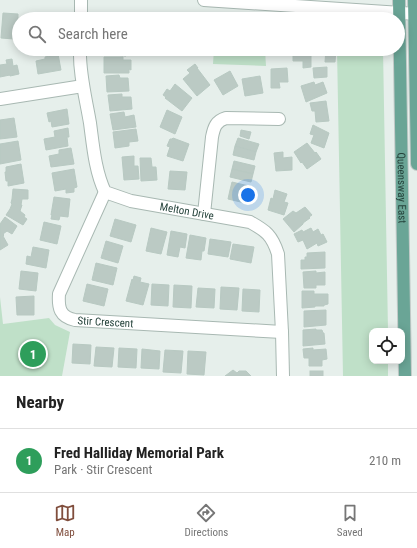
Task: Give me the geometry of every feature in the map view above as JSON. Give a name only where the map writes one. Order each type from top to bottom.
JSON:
[{"type":"main road","name":"Queensway East","points":[[399,0],[399,12]]},
{"type":"main road","name":"Queensway East","points":[[414,0],[416,14],[417,164]]},
{"type":"main road","name":"Queensway East","points":[[400,56],[405,376]]},
{"type":"street","points":[[81,0],[81,12]]},
{"type":"street","points":[[204,0],[385,12]]},
{"type":"street","points":[[405,13],[416,14]]},
{"type":"street","points":[[80,56],[83,86],[97,167],[105,192]]},
{"type":"street","points":[[0,99],[83,86]]},
{"type":"street","points":[[204,214],[212,137],[216,124],[222,119],[226,118],[279,119]]},
{"type":"street","name":"Melton Drive","points":[[105,192],[131,201],[250,222],[261,228],[270,236],[278,254],[283,376]]},
{"type":"street","name":"Stir Crescent","points":[[105,192],[59,294],[59,307],[64,315],[75,320],[282,332]]},
{"type":"green space","points":[[214,56],[265,56],[266,66],[213,64]]},
{"type":"green space","points":[[337,56],[383,56],[388,328],[369,328],[369,364],[388,364],[388,376],[343,376]]},
{"type":"green space","points":[[0,297],[3,324],[49,318],[55,325],[70,332],[62,376],[0,376]]},
{"type":"building","points":[[3,13],[12,14],[12,39],[1,38]]},
{"type":"building","points":[[58,56],[61,70],[38,74],[36,61],[45,59],[45,57]]},
{"type":"building","points":[[293,56],[311,56],[311,67],[303,68],[303,61],[293,61]]},
{"type":"building","points":[[325,56],[335,56],[335,62],[325,62]]},
{"type":"building","points":[[104,57],[123,57],[123,60],[131,60],[131,70],[129,69],[129,73],[104,73]]},
{"type":"building","points":[[12,59],[13,66],[17,65],[19,74],[0,77],[0,65],[7,64],[6,60]]},
{"type":"building","points":[[195,64],[210,85],[197,96],[183,79],[190,73],[187,70]]},
{"type":"building","points":[[327,67],[327,77],[314,78],[313,68]]},
{"type":"building","points":[[287,68],[288,82],[279,82],[280,88],[271,88],[271,69]]},
{"type":"building","points":[[230,71],[238,86],[223,95],[214,80]]},
{"type":"building","points":[[119,75],[120,78],[128,78],[129,91],[107,92],[106,76]]},
{"type":"building","points":[[260,76],[263,93],[245,96],[242,79]]},
{"type":"building","points":[[314,82],[315,85],[323,82],[327,93],[306,102],[301,86]]},
{"type":"building","points":[[175,84],[192,98],[182,111],[163,95],[167,89],[170,91]]},
{"type":"building","points":[[122,94],[122,97],[131,97],[132,109],[110,111],[108,95]]},
{"type":"building","points":[[326,101],[329,121],[316,122],[315,111],[312,111],[310,103]]},
{"type":"building","points":[[67,109],[69,124],[52,127],[47,113]]},
{"type":"building","points":[[167,110],[182,117],[175,134],[160,127]]},
{"type":"building","points":[[124,112],[125,117],[134,115],[136,127],[113,130],[110,114]]},
{"type":"building","points":[[14,118],[17,137],[0,139],[0,120]]},
{"type":"building","points":[[313,125],[329,133],[324,148],[311,143],[314,135],[310,134]]},
{"type":"building","points":[[68,128],[68,146],[46,150],[44,139],[55,137],[54,131]]},
{"type":"building","points":[[136,129],[138,141],[129,142],[129,146],[115,148],[113,132]]},
{"type":"building","points":[[241,130],[251,132],[249,139],[240,136]]},
{"type":"building","points":[[173,138],[189,144],[183,161],[167,156],[170,147],[167,146],[170,139]]},
{"type":"building","points":[[238,138],[259,144],[256,152],[235,146]]},
{"type":"building","points":[[18,141],[21,160],[0,164],[0,144]]},
{"type":"building","points":[[307,143],[321,159],[307,169],[294,152]]},
{"type":"building","points":[[235,146],[256,152],[254,160],[233,155]]},
{"type":"building","points":[[71,148],[74,164],[51,167],[49,156],[59,154],[59,150]]},
{"type":"building","points":[[283,152],[283,158],[292,157],[292,170],[276,171],[274,153]]},
{"type":"building","points":[[134,156],[134,166],[138,166],[139,179],[124,180],[122,157]]},
{"type":"building","points":[[140,158],[151,158],[152,167],[156,167],[157,180],[141,181]]},
{"type":"building","points":[[234,161],[255,166],[253,174],[232,169]]},
{"type":"building","points":[[21,164],[24,183],[8,186],[5,172],[6,167]]},
{"type":"building","points":[[74,169],[77,187],[74,188],[74,192],[66,193],[66,189],[55,191],[52,173]]},
{"type":"building","points":[[232,169],[253,174],[251,182],[230,177]]},
{"type":"building","points":[[170,171],[187,172],[185,190],[168,189]]},
{"type":"building","points":[[232,182],[253,187],[251,195],[230,190]]},
{"type":"building","points":[[13,189],[28,190],[28,199],[22,199],[20,211],[27,219],[23,225],[6,215],[12,204]]},
{"type":"building","points":[[230,190],[251,195],[249,204],[228,199]]},
{"type":"building","points":[[275,190],[287,194],[284,202],[288,203],[284,215],[268,210]]},
{"type":"building","points":[[54,197],[70,199],[68,217],[60,216],[59,220],[51,219]]},
{"type":"building","points":[[305,207],[312,215],[294,232],[283,219],[293,211],[296,213]]},
{"type":"building","points":[[5,217],[17,226],[12,234],[7,231],[3,234],[8,245],[0,250],[0,224]]},
{"type":"building","points":[[115,219],[136,225],[131,242],[110,236]]},
{"type":"building","points":[[44,222],[61,226],[57,244],[40,240]]},
{"type":"building","points":[[151,228],[167,232],[161,254],[146,251]]},
{"type":"building","points":[[311,228],[313,232],[318,229],[321,235],[323,234],[327,242],[318,246],[317,243],[307,249],[303,240],[298,242],[294,234]]},
{"type":"building","points":[[171,231],[187,234],[185,248],[180,247],[178,257],[167,255]]},
{"type":"building","points":[[190,235],[206,238],[201,260],[186,258]]},
{"type":"building","points":[[210,239],[231,242],[228,257],[208,254]]},
{"type":"building","points":[[106,241],[123,246],[118,263],[101,258]]},
{"type":"building","points":[[233,244],[254,247],[251,263],[230,259]]},
{"type":"building","points":[[33,247],[49,250],[46,268],[26,264],[27,256],[31,257]]},
{"type":"building","points":[[325,252],[325,268],[301,269],[301,260],[305,260],[307,253]]},
{"type":"building","points":[[96,263],[117,268],[113,285],[92,280]]},
{"type":"building","points":[[21,271],[38,273],[36,291],[19,289]]},
{"type":"building","points":[[316,271],[316,273],[325,272],[325,285],[316,285],[316,288],[304,288],[303,272]]},
{"type":"building","points":[[134,276],[141,278],[140,282],[149,284],[143,305],[126,301]]},
{"type":"building","points":[[87,284],[108,289],[104,306],[83,301]]},
{"type":"building","points":[[152,284],[169,285],[168,306],[151,305]]},
{"type":"building","points":[[174,285],[192,286],[191,308],[173,307]]},
{"type":"building","points":[[221,287],[239,288],[237,310],[220,309]]},
{"type":"building","points":[[198,288],[215,289],[214,308],[196,307]]},
{"type":"building","points":[[243,289],[260,290],[259,312],[242,311]]},
{"type":"building","points":[[302,291],[314,291],[314,294],[328,294],[328,304],[324,306],[302,308]]},
{"type":"building","points":[[34,296],[34,315],[17,315],[16,297]]},
{"type":"building","points":[[326,310],[326,325],[304,327],[304,311]]},
{"type":"building","points":[[303,330],[322,330],[324,333],[325,344],[303,346]]},
{"type":"building","points":[[73,344],[91,345],[90,364],[72,363]]},
{"type":"building","points":[[96,347],[114,348],[112,367],[94,366]]},
{"type":"building","points":[[119,348],[137,349],[136,368],[118,367]]},
{"type":"building","points":[[313,348],[313,350],[326,349],[327,359],[322,360],[322,366],[309,366],[309,358],[304,358],[303,349]]},
{"type":"building","points":[[142,349],[160,351],[159,369],[141,368]]},
{"type":"building","points":[[165,350],[183,351],[181,373],[163,372]]},
{"type":"building","points":[[188,351],[206,352],[204,375],[187,374]]},
{"type":"building","points":[[233,370],[237,373],[239,371],[246,371],[251,376],[225,376]]},
{"type":"building","points":[[310,371],[323,371],[323,376],[310,376]]},
{"type":"place","name":"Fred Halliday Memorial Park","points":[[33,354]]}]
